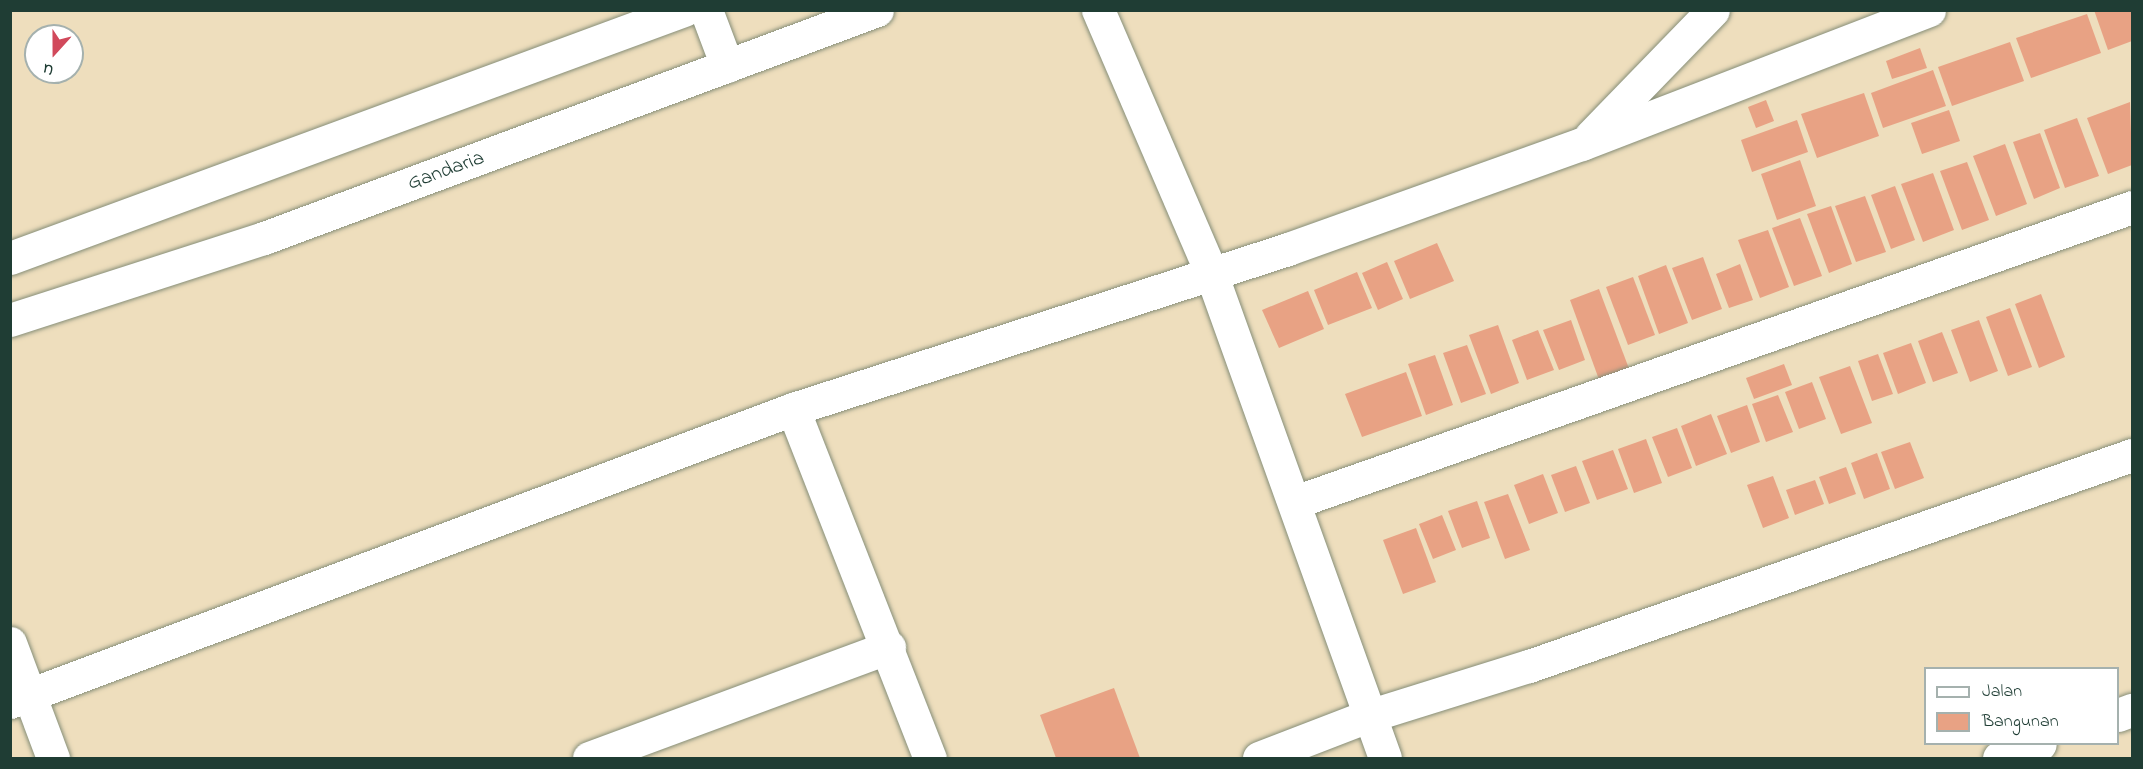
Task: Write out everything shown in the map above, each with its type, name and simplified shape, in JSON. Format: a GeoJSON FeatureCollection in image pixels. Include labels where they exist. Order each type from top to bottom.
{"type":"FeatureCollection","features":[{"type":"Feature","properties":{"kind":"street"},"geometry":{"type":"LineString","coordinates":[[10,258],[684,10]]}},
{"type":"Feature","properties":{"kind":"street"},"geometry":{"type":"LineString","coordinates":[[706,10],[727,66]]}},
{"type":"Feature","properties":{"kind":"street","name":"Gandaria"},"geometry":{"type":"LineString","coordinates":[[10,321],[264,238],[877,10]]}},
{"type":"Feature","properties":{"kind":"street"},"geometry":{"type":"LineString","coordinates":[[1098,10],[1211,273],[1295,502],[1368,716],[1385,759]]}},
{"type":"Feature","properties":{"kind":"street"},"geometry":{"type":"LineString","coordinates":[[1582,144],[1713,10]]}},
{"type":"Feature","properties":{"kind":"street"},"geometry":{"type":"LineString","coordinates":[[20,699],[793,409],[1211,273],[1582,144],[1929,10]]}},
{"type":"Feature","properties":{"kind":"street"},"geometry":{"type":"LineString","coordinates":[[1295,502],[2133,207]]}},
{"type":"Feature","properties":{"kind":"street"},"geometry":{"type":"LineString","coordinates":[[793,409],[889,647],[930,759]]}},
{"type":"Feature","properties":{"kind":"street"},"geometry":{"type":"LineString","coordinates":[[1259,759],[1368,716],[1529,666],[2133,455]]}},
{"type":"Feature","properties":{"kind":"street"},"geometry":{"type":"LineString","coordinates":[[10,643],[20,699],[53,759]]}},
{"type":"Feature","properties":{"kind":"street"},"geometry":{"type":"LineString","coordinates":[[589,759],[889,647]]}},
{"type":"Feature","properties":{"kind":"street"},"geometry":{"type":"LineString","coordinates":[[1999,759],[2037,745]]}},
{"type":"Feature","properties":{"kind":"building"},"geometry":{"type":"Polygon","coordinates":[[[2094,10],[2132,10],[2132,41],[2108,50],[2094,10]]]}},
{"type":"Feature","properties":{"kind":"building"},"geometry":{"type":"Polygon","coordinates":[[[2087,14],[2101,53],[2031,78],[2016,38],[2087,14]]]}},
{"type":"Feature","properties":{"kind":"building"},"geometry":{"type":"Polygon","coordinates":[[[2010,42],[2024,81],[1952,106],[1938,67],[2010,42]]]}},
{"type":"Feature","properties":{"kind":"building"},"geometry":{"type":"Polygon","coordinates":[[[1920,48],[1927,68],[1892,79],[1886,61],[1920,48]]]}},
{"type":"Feature","properties":{"kind":"building"},"geometry":{"type":"Polygon","coordinates":[[[1933,70],[1946,106],[1883,128],[1871,93],[1933,70]]]}},
{"type":"Feature","properties":{"kind":"building"},"geometry":{"type":"Polygon","coordinates":[[[1864,93],[1879,136],[1817,158],[1801,114],[1864,93]]]}},
{"type":"Feature","properties":{"kind":"building"},"geometry":{"type":"Polygon","coordinates":[[[1766,100],[1774,121],[1756,128],[1748,107],[1766,100]]]}},
{"type":"Feature","properties":{"kind":"building"},"geometry":{"type":"Polygon","coordinates":[[[2130,102],[2132,165],[2108,174],[2087,118],[2130,102]]]}},
{"type":"Feature","properties":{"kind":"building"},"geometry":{"type":"Polygon","coordinates":[[[1949,110],[1960,141],[1922,154],[1911,123],[1949,110]]]}},
{"type":"Feature","properties":{"kind":"building"},"geometry":{"type":"Polygon","coordinates":[[[2077,118],[2099,176],[2065,188],[2044,130],[2077,118]]]}},
{"type":"Feature","properties":{"kind":"building"},"geometry":{"type":"Polygon","coordinates":[[[1797,120],[1808,152],[1752,172],[1741,140],[1797,120]]]}},
{"type":"Feature","properties":{"kind":"building"},"geometry":{"type":"Polygon","coordinates":[[[2040,133],[2060,188],[2034,199],[2013,142],[2040,133]]]}},
{"type":"Feature","properties":{"kind":"building"},"geometry":{"type":"Polygon","coordinates":[[[2005,144],[2027,204],[1996,216],[1973,156],[2005,144]]]}},
{"type":"Feature","properties":{"kind":"building"},"geometry":{"type":"Polygon","coordinates":[[[1800,160],[1816,206],[1777,220],[1761,174],[1800,160]]]}},
{"type":"Feature","properties":{"kind":"building"},"geometry":{"type":"Polygon","coordinates":[[[1967,162],[1989,220],[1962,230],[1940,171],[1967,162]]]}},
{"type":"Feature","properties":{"kind":"building"},"geometry":{"type":"Polygon","coordinates":[[[1933,173],[1954,230],[1923,242],[1901,184],[1933,173]]]}},
{"type":"Feature","properties":{"kind":"building"},"geometry":{"type":"Polygon","coordinates":[[[1895,186],[1915,240],[1891,249],[1871,195],[1895,186]]]}},
{"type":"Feature","properties":{"kind":"building"},"geometry":{"type":"Polygon","coordinates":[[[1865,196],[1886,252],[1856,262],[1835,206],[1865,196]]]}},
{"type":"Feature","properties":{"kind":"building"},"geometry":{"type":"Polygon","coordinates":[[[1831,206],[1852,264],[1829,273],[1807,214],[1831,206]]]}},
{"type":"Feature","properties":{"kind":"building"},"geometry":{"type":"Polygon","coordinates":[[[1800,218],[1822,276],[1794,286],[1772,228],[1800,218]]]}},
{"type":"Feature","properties":{"kind":"building"},"geometry":{"type":"Polygon","coordinates":[[[1768,230],[1789,287],[1760,298],[1738,240],[1768,230]]]}},
{"type":"Feature","properties":{"kind":"building"},"geometry":{"type":"Polygon","coordinates":[[[1437,243],[1454,281],[1410,299],[1394,261],[1437,243]]]}},
{"type":"Feature","properties":{"kind":"building"},"geometry":{"type":"Polygon","coordinates":[[[1703,257],[1722,309],[1692,320],[1672,268],[1703,257]]]}},
{"type":"Feature","properties":{"kind":"building"},"geometry":{"type":"Polygon","coordinates":[[[1387,262],[1403,299],[1378,310],[1362,273],[1387,262]]]}},
{"type":"Feature","properties":{"kind":"building"},"geometry":{"type":"Polygon","coordinates":[[[1740,264],[1753,300],[1729,308],[1716,274],[1740,264]]]}},
{"type":"Feature","properties":{"kind":"building"},"geometry":{"type":"Polygon","coordinates":[[[1666,265],[1688,323],[1659,334],[1638,276],[1666,265]]]}},
{"type":"Feature","properties":{"kind":"building"},"geometry":{"type":"Polygon","coordinates":[[[1357,272],[1372,308],[1328,325],[1314,290],[1357,272]]]}},
{"type":"Feature","properties":{"kind":"building"},"geometry":{"type":"Polygon","coordinates":[[[1633,277],[1655,335],[1628,345],[1606,287],[1633,277]]]}},
{"type":"Feature","properties":{"kind":"building"},"geometry":{"type":"Polygon","coordinates":[[[1599,289],[1631,374],[1601,385],[1570,300],[1599,289]]]}},
{"type":"Feature","properties":{"kind":"building"},"geometry":{"type":"Polygon","coordinates":[[[1308,291],[1324,329],[1279,348],[1262,310],[1308,291]]]}},
{"type":"Feature","properties":{"kind":"building"},"geometry":{"type":"Polygon","coordinates":[[[2041,294],[2065,357],[2039,368],[2015,304],[2041,294]]]}},
{"type":"Feature","properties":{"kind":"building"},"geometry":{"type":"Polygon","coordinates":[[[2010,308],[2032,367],[2008,376],[1986,317],[2010,308]]]}},
{"type":"Feature","properties":{"kind":"building"},"geometry":{"type":"Polygon","coordinates":[[[1571,320],[1585,360],[1559,370],[1543,330],[1571,320]]]}},
{"type":"Feature","properties":{"kind":"building"},"geometry":{"type":"Polygon","coordinates":[[[1979,320],[1998,371],[1970,382],[1951,330],[1979,320]]]}},
{"type":"Feature","properties":{"kind":"building"},"geometry":{"type":"Polygon","coordinates":[[[1498,325],[1519,383],[1491,394],[1469,335],[1498,325]]]}},
{"type":"Feature","properties":{"kind":"building"},"geometry":{"type":"Polygon","coordinates":[[[1538,330],[1554,370],[1527,380],[1512,340],[1538,330]]]}},
{"type":"Feature","properties":{"kind":"building"},"geometry":{"type":"Polygon","coordinates":[[[1942,332],[1958,373],[1933,382],[1918,341],[1942,332]]]}},
{"type":"Feature","properties":{"kind":"building"},"geometry":{"type":"Polygon","coordinates":[[[1911,343],[1926,383],[1898,394],[1883,353],[1911,343]]]}},
{"type":"Feature","properties":{"kind":"building"},"geometry":{"type":"Polygon","coordinates":[[[1467,345],[1486,394],[1461,403],[1443,353],[1467,345]]]}},
{"type":"Feature","properties":{"kind":"building"},"geometry":{"type":"Polygon","coordinates":[[[1878,354],[1893,394],[1872,401],[1858,361],[1878,354]]]}},
{"type":"Feature","properties":{"kind":"building"},"geometry":{"type":"Polygon","coordinates":[[[1435,355],[1453,405],[1426,415],[1408,364],[1435,355]]]}},
{"type":"Feature","properties":{"kind":"building"},"geometry":{"type":"Polygon","coordinates":[[[1784,364],[1792,385],[1754,399],[1746,378],[1784,364]]]}},
{"type":"Feature","properties":{"kind":"building"},"geometry":{"type":"Polygon","coordinates":[[[1850,366],[1872,423],[1841,434],[1819,377],[1850,366]]]}},
{"type":"Feature","properties":{"kind":"building"},"geometry":{"type":"Polygon","coordinates":[[[1406,372],[1422,416],[1362,437],[1345,394],[1406,372]]]}},
{"type":"Feature","properties":{"kind":"building"},"geometry":{"type":"Polygon","coordinates":[[[1812,382],[1826,419],[1799,429],[1785,392],[1812,382]]]}},
{"type":"Feature","properties":{"kind":"building"},"geometry":{"type":"Polygon","coordinates":[[[1778,395],[1793,432],[1766,442],[1752,404],[1778,395]]]}},
{"type":"Feature","properties":{"kind":"building"},"geometry":{"type":"Polygon","coordinates":[[[1747,405],[1760,442],[1731,453],[1717,416],[1747,405]]]}},
{"type":"Feature","properties":{"kind":"building"},"geometry":{"type":"Polygon","coordinates":[[[1711,414],[1727,454],[1696,466],[1681,426],[1711,414]]]}},
{"type":"Feature","properties":{"kind":"building"},"geometry":{"type":"Polygon","coordinates":[[[1677,428],[1692,468],[1668,477],[1652,437],[1677,428]]]}},
{"type":"Feature","properties":{"kind":"building"},"geometry":{"type":"Polygon","coordinates":[[[1646,439],[1662,483],[1634,493],[1618,449],[1646,439]]]}},
{"type":"Feature","properties":{"kind":"building"},"geometry":{"type":"Polygon","coordinates":[[[1910,442],[1924,478],[1895,489],[1881,452],[1910,442]]]}},
{"type":"Feature","properties":{"kind":"building"},"geometry":{"type":"Polygon","coordinates":[[[1613,450],[1628,489],[1597,500],[1582,461],[1613,450]]]}},
{"type":"Feature","properties":{"kind":"building"},"geometry":{"type":"Polygon","coordinates":[[[1877,453],[1890,489],[1864,499],[1851,463],[1877,453]]]}},
{"type":"Feature","properties":{"kind":"building"},"geometry":{"type":"Polygon","coordinates":[[[1576,466],[1590,503],[1565,512],[1551,475],[1576,466]]]}},
{"type":"Feature","properties":{"kind":"building"},"geometry":{"type":"Polygon","coordinates":[[[1846,467],[1856,494],[1829,504],[1819,477],[1846,467]]]}},
{"type":"Feature","properties":{"kind":"building"},"geometry":{"type":"Polygon","coordinates":[[[1543,474],[1558,513],[1529,524],[1514,485],[1543,474]]]}},
{"type":"Feature","properties":{"kind":"building"},"geometry":{"type":"Polygon","coordinates":[[[1773,476],[1789,518],[1763,528],[1747,485],[1773,476]]]}},
{"type":"Feature","properties":{"kind":"building"},"geometry":{"type":"Polygon","coordinates":[[[1815,480],[1824,504],[1795,515],[1786,490],[1815,480]]]}},
{"type":"Feature","properties":{"kind":"building"},"geometry":{"type":"Polygon","coordinates":[[[1508,494],[1530,550],[1505,559],[1484,502],[1508,494]]]}},
{"type":"Feature","properties":{"kind":"building"},"geometry":{"type":"Polygon","coordinates":[[[1477,501],[1490,538],[1462,548],[1448,511],[1477,501]]]}},
{"type":"Feature","properties":{"kind":"building"},"geometry":{"type":"Polygon","coordinates":[[[1442,515],[1456,550],[1433,559],[1419,524],[1442,515]]]}},
{"type":"Feature","properties":{"kind":"building"},"geometry":{"type":"Polygon","coordinates":[[[1416,528],[1436,582],[1403,594],[1383,540],[1416,528]]]}},
{"type":"Feature","properties":{"kind":"building"},"geometry":{"type":"Polygon","coordinates":[[[1114,688],[1140,758],[1056,758],[1040,715],[1114,688]]]}}]}
